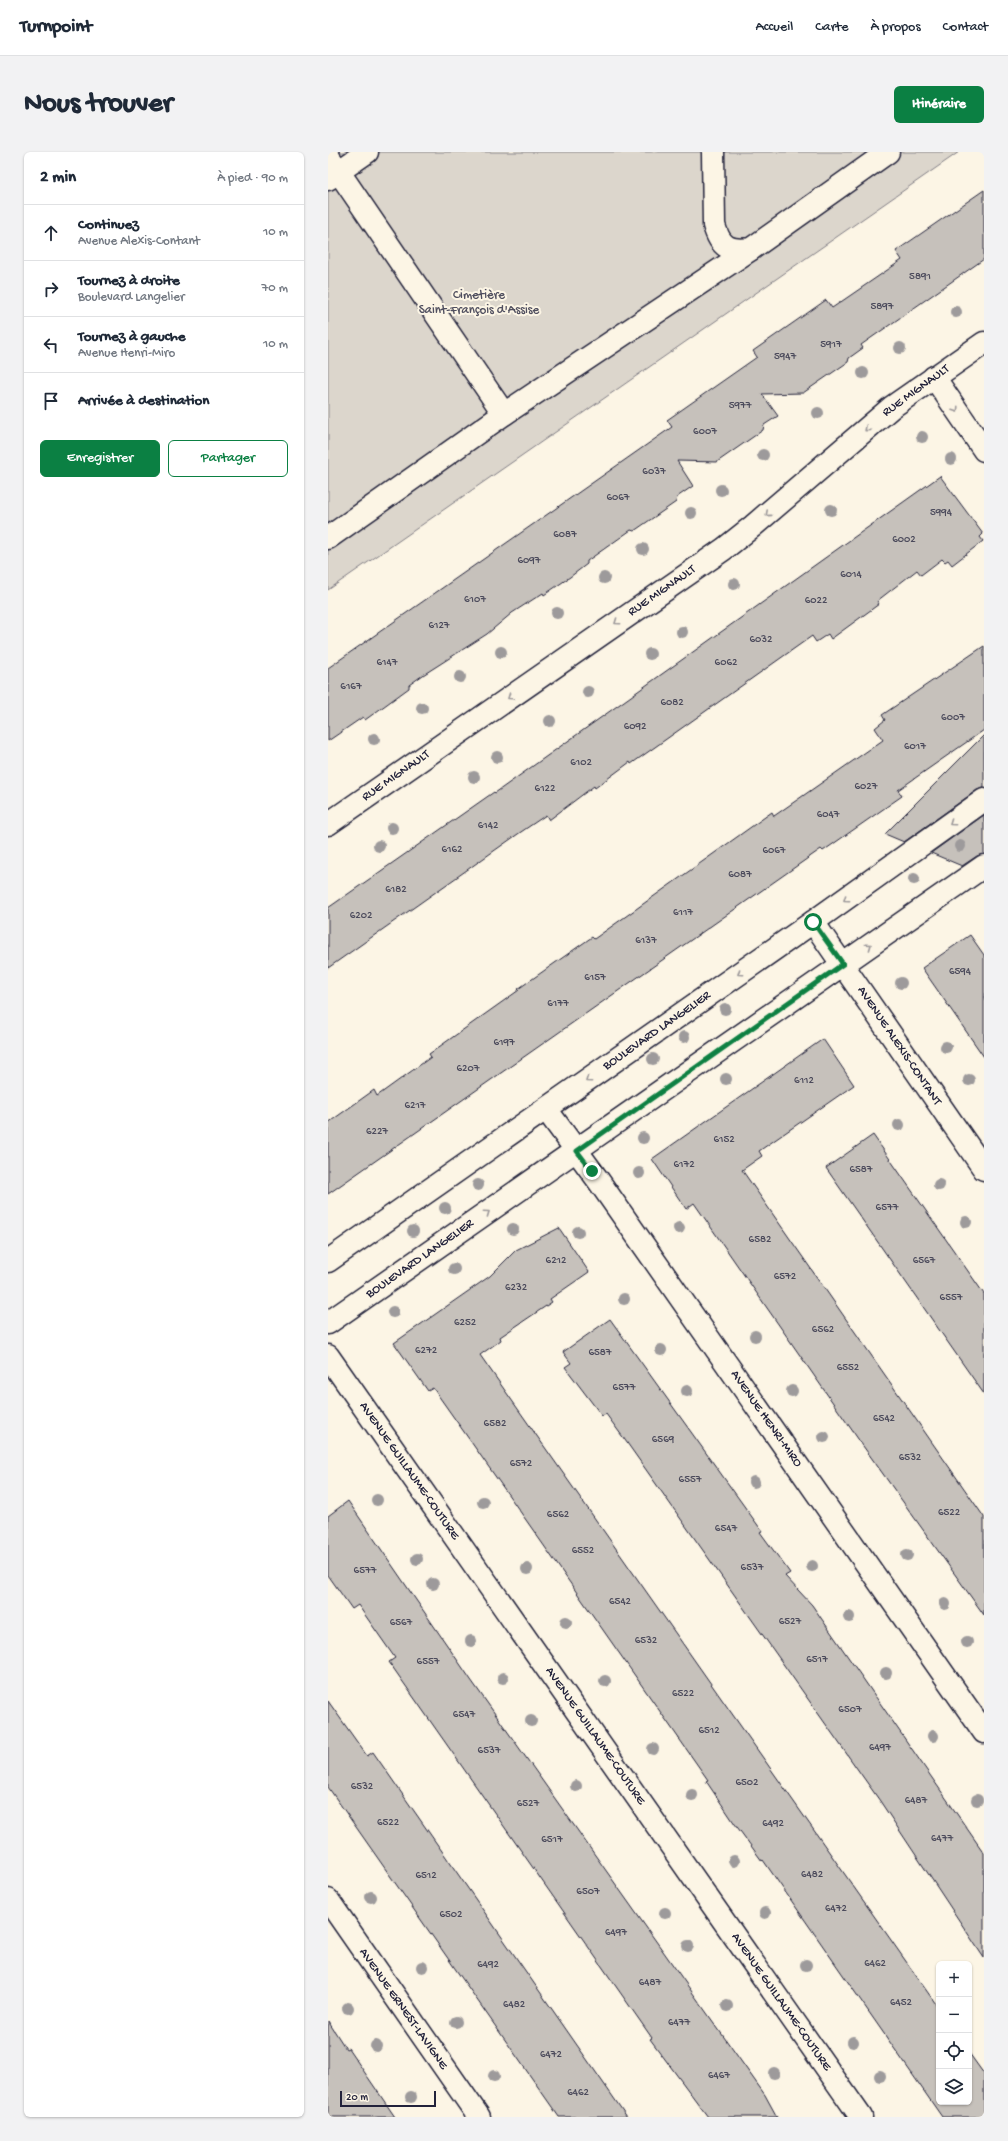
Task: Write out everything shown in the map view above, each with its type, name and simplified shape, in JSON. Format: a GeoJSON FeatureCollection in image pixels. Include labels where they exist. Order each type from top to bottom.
{"type":"FeatureCollection","features":[{"type":"Feature","properties":{"kind":"street"},"geometry":{"type":"LineString","coordinates":[[367,152],[332,169],[504,414]]}},
{"type":"Feature","properties":{"kind":"street"},"geometry":{"type":"LineString","coordinates":[[713,152],[712,182],[714,225],[717,236],[726,247],[736,251],[751,249]]}},
{"type":"Feature","properties":{"kind":"street"},"geometry":{"type":"LineString","coordinates":[[328,538],[504,414],[751,249],[888,152]]}},
{"type":"Feature","properties":{"kind":"street","name":"RUE MIGNAULT"},"geometry":{"type":"LineString","coordinates":[[328,824],[724,549],[760,521],[892,407],[934,377],[982,350]]}},
{"type":"Feature","properties":{"kind":"street"},"geometry":{"type":"LineString","coordinates":[[934,377],[984,450]]}},
{"type":"Feature","properties":{"kind":"street","name":"BOULEVARD LANGELIER"},"geometry":{"type":"LineString","coordinates":[[328,1261],[813,922],[984,800]]}},
{"type":"Feature","properties":{"kind":"street","name":"BOULEVARD LANGELIER"},"geometry":{"type":"LineString","coordinates":[[328,1323],[577,1151],[984,866]]}},
{"type":"Feature","properties":{"kind":"street","name":"AVENUE ALEXIS-CONTANT"},"geometry":{"type":"LineString","coordinates":[[813,922],[984,1169]]}},
{"type":"Feature","properties":{"kind":"street","name":"AVENUE HENRI-MIRO"},"geometry":{"type":"LineString","coordinates":[[546,1109],[577,1151],[984,1732]]}},
{"type":"Feature","properties":{"kind":"street","name":"AVENUE GUILLAUME-COUTURE"},"geometry":{"type":"LineString","coordinates":[[328,1356],[861,2117]]}},
{"type":"Feature","properties":{"kind":"street","name":"AVENUE ERNEST-LAVIGNE"},"geometry":{"type":"LineString","coordinates":[[328,1900],[479,2117]]}},
{"type":"Feature","properties":{"kind":"green space","name":"Cimetière Saint-François d'Assise"},"geometry":{"type":"Polygon","coordinates":[[[328,152],[959,152],[328,590],[328,152]]]}},
{"type":"Feature","properties":{"kind":"building"},"geometry":{"type":"Polygon","coordinates":[[[984,190],[984,259],[861,345],[863,348],[849,358],[848,362],[803,393],[762,394],[778,416],[764,425],[763,430],[717,462],[677,461],[693,486],[677,497],[676,502],[634,531],[631,530],[587,561],[587,564],[570,577],[544,595],[543,593],[512,613],[487,634],[423,675],[409,685],[409,688],[365,720],[363,717],[328,741],[328,668],[672,427],[667,420],[757,357],[753,351],[826,300],[832,308],[902,260],[896,251],[984,190]]]}},
{"type":"Feature","properties":{"kind":"building"},"geometry":{"type":"Polygon","coordinates":[[[940,476],[983,534],[980,537],[983,541],[952,565],[948,560],[945,562],[942,559],[921,575],[917,570],[877,601],[879,604],[831,639],[828,634],[816,642],[812,636],[631,764],[630,762],[595,788],[594,786],[549,820],[546,815],[328,968],[328,908],[494,792],[495,793],[940,476]]]}},
{"type":"Feature","properties":{"kind":"building"},"geometry":{"type":"Polygon","coordinates":[[[984,646],[984,730],[898,790],[902,796],[823,851],[821,849],[328,1194],[328,1123],[374,1090],[377,1096],[431,1057],[429,1054],[519,990],[518,989],[592,937],[594,939],[772,812],[774,816],[883,740],[875,728],[885,720],[882,715],[984,646]]]}},
{"type":"Feature","properties":{"kind":"building"},"geometry":{"type":"Polygon","coordinates":[[[984,735],[984,788],[977,790],[904,842],[885,834],[984,735]]]}},
{"type":"Feature","properties":{"kind":"building"},"geometry":{"type":"Polygon","coordinates":[[[984,815],[984,854],[977,856],[962,866],[931,853],[984,815]]]}},
{"type":"Feature","properties":{"kind":"building"},"geometry":{"type":"Polygon","coordinates":[[[970,935],[984,955],[984,1057],[922,968],[970,935]]]}},
{"type":"Feature","properties":{"kind":"building"},"geometry":{"type":"Polygon","coordinates":[[[823,1039],[854,1085],[759,1151],[762,1156],[742,1170],[984,1517],[984,1615],[863,1446],[694,1203],[686,1209],[652,1159],[823,1039]]]}},
{"type":"Feature","properties":{"kind":"building"},"geometry":{"type":"Polygon","coordinates":[[[873,1135],[984,1294],[984,1394],[826,1168],[873,1135]]]}},
{"type":"Feature","properties":{"kind":"building"},"geometry":{"type":"Polygon","coordinates":[[[559,1228],[589,1272],[550,1299],[552,1302],[500,1337],[501,1340],[480,1355],[936,2004],[936,2105],[972,2105],[972,2057],[984,2074],[984,2117],[942,2117],[763,1860],[762,1861],[735,1824],[706,1781],[708,1780],[433,1388],[428,1391],[394,1343],[490,1276],[516,1250],[559,1228]]]}},
{"type":"Feature","properties":{"kind":"building"},"geometry":{"type":"Polygon","coordinates":[[[610,1319],[762,1531],[760,1532],[790,1573],[785,1576],[812,1605],[984,1853],[984,1958],[880,1801],[625,1440],[606,1414],[602,1416],[565,1367],[571,1363],[563,1352],[610,1319]]]}},
{"type":"Feature","properties":{"kind":"building"},"geometry":{"type":"Polygon","coordinates":[[[348,1501],[471,1680],[765,2095],[777,2117],[708,2117],[650,2039],[652,2038],[389,1662],[395,1658],[358,1605],[352,1609],[328,1575],[328,1516],[348,1501]]]}},
{"type":"Feature","properties":{"kind":"building"},"geometry":{"type":"Polygon","coordinates":[[[328,1701],[367,1756],[373,1752],[627,2117],[559,2117],[328,1787],[328,1701]]]}},
{"type":"Feature","properties":{"kind":"building"},"geometry":{"type":"Polygon","coordinates":[[[328,2021],[346,2049],[348,2048],[395,2117],[328,2117],[328,2021]]]}},
{"type":"Feature","properties":{"kind":"route"},"geometry":{"type":"LineString","coordinates":[[592,1171],[577,1151],[843,964],[813,922]]}}]}
